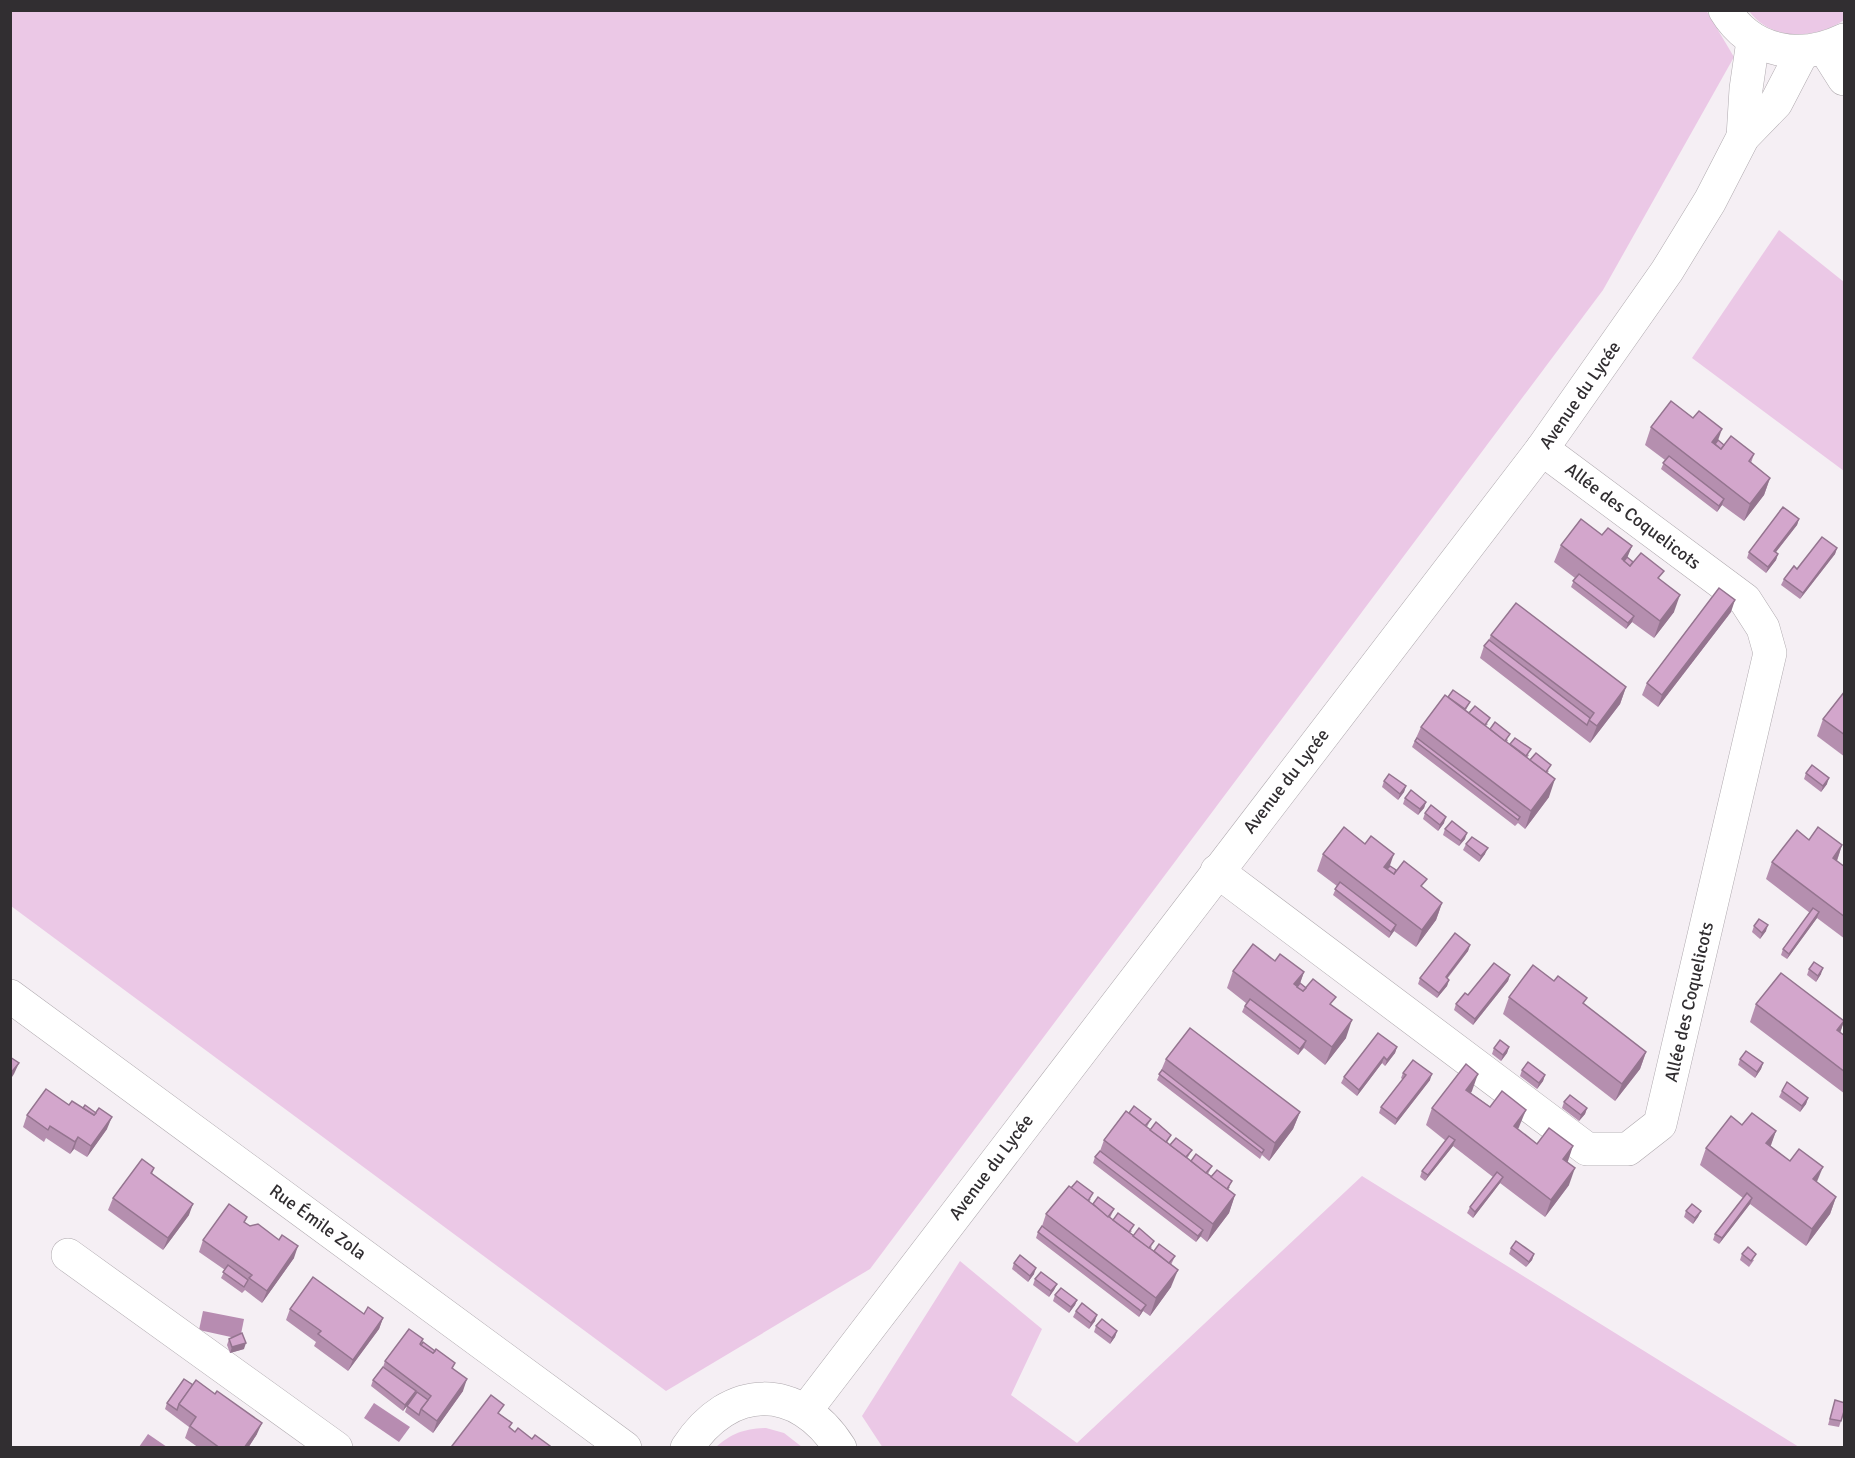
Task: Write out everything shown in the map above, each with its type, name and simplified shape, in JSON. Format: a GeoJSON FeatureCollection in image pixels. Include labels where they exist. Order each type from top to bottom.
{"type":"FeatureCollection","features":[{"type":"Feature","properties":{"kind":"street"},"geometry":{"type":"LineString","coordinates":[[1725,10],[1732,23],[1753,40],[1824,48],[1845,79]]}},
{"type":"Feature","properties":{"kind":"street","name":"Avenue du Lycée"},"geometry":{"type":"LineString","coordinates":[[1743,137],[1746,89],[1753,40]]}},
{"type":"Feature","properties":{"kind":"street","name":"Avenue du Lycée"},"geometry":{"type":"LineString","coordinates":[[806,1410],[1542,450],[1667,271],[1710,201],[1743,137],[1824,48]]}},
{"type":"Feature","properties":{"kind":"street","name":"Allée des Coquelicots"},"geometry":{"type":"LineString","coordinates":[[1217,871],[1587,1149],[1628,1149],[1660,1124],[1770,653],[1763,628],[1745,600],[1542,450]]}},
{"type":"Feature","properties":{"kind":"street","name":"Rue Émile Zola"},"geometry":{"type":"LineString","coordinates":[[10,996],[625,1448]]}},
{"type":"Feature","properties":{"kind":"street"},"geometry":{"type":"LineString","coordinates":[[68,1255],[336,1448]]}},
{"type":"Feature","properties":{"kind":"street"},"geometry":{"type":"LineString","coordinates":[[687,1448],[701,1426],[724,1408],[751,1399],[779,1400],[806,1410],[827,1426],[840,1448]]}},
{"type":"Feature","properties":{"kind":"shaded area"},"geometry":{"type":"Polygon","coordinates":[[[1706,10],[1734,57],[1603,290],[870,1269],[666,1391],[11,906],[11,11],[1706,10]]]}},
{"type":"Feature","properties":{"kind":"shaded area"},"geometry":{"type":"Polygon","coordinates":[[[1749,11],[1844,11],[1844,20],[1821,31],[1795,34],[1770,28],[1749,11]]]}},
{"type":"Feature","properties":{"kind":"shaded area"},"geometry":{"type":"Polygon","coordinates":[[[1779,230],[1844,282],[1844,471],[1692,358],[1779,230]]]}},
{"type":"Feature","properties":{"kind":"shaded area"},"geometry":{"type":"Polygon","coordinates":[[[1362,1176],[1799,1447],[883,1448],[862,1416],[960,1261],[1042,1329],[1011,1395],[1077,1443],[1362,1176]]]}},
{"type":"Feature","properties":{"kind":"shaded area"},"geometry":{"type":"Polygon","coordinates":[[[203,1311],[244,1319],[240,1339],[199,1330],[203,1311]]]}},
{"type":"Feature","properties":{"kind":"shaded area"},"geometry":{"type":"Polygon","coordinates":[[[374,1403],[410,1427],[399,1442],[364,1418],[374,1403]]]}},
{"type":"Feature","properties":{"kind":"shaded area"},"geometry":{"type":"Polygon","coordinates":[[[766,1428],[784,1433],[802,1447],[716,1447],[727,1438],[739,1433],[766,1428]]]}},
{"type":"Feature","properties":{"kind":"shaded area"},"geometry":{"type":"Polygon","coordinates":[[[148,1434],[167,1447],[139,1447],[148,1434]]]}},
{"type":"Feature","properties":{"kind":"building"},"geometry":{"type":"Polygon","coordinates":[[[1671,401],[1693,418],[1699,411],[1722,429],[1712,442],[1721,449],[1731,436],[1754,454],[1749,461],[1770,478],[1750,504],[1651,427],[1671,401]]]}},
{"type":"Feature","properties":{"kind":"building"},"geometry":{"type":"Polygon","coordinates":[[[1718,440],[1724,445],[1721,449],[1715,444],[1718,440]]]}},
{"type":"Feature","properties":{"kind":"building"},"geometry":{"type":"Polygon","coordinates":[[[1669,456],[1724,499],[1719,506],[1663,463],[1669,456]]]}},
{"type":"Feature","properties":{"kind":"building"},"geometry":{"type":"Polygon","coordinates":[[[1783,507],[1799,519],[1774,551],[1778,554],[1768,567],[1749,552],[1783,507]]]}},
{"type":"Feature","properties":{"kind":"building"},"geometry":{"type":"Polygon","coordinates":[[[1581,519],[1602,535],[1608,528],[1632,546],[1622,559],[1630,566],[1641,553],[1664,571],[1658,578],[1680,595],[1660,621],[1561,545],[1581,519]]]}},
{"type":"Feature","properties":{"kind":"building"},"geometry":{"type":"Polygon","coordinates":[[[1822,537],[1837,548],[1803,593],[1784,579],[1794,566],[1797,569],[1822,537]]]}},
{"type":"Feature","properties":{"kind":"building"},"geometry":{"type":"Polygon","coordinates":[[[1627,557],[1633,562],[1630,566],[1624,561],[1627,557]]]}},
{"type":"Feature","properties":{"kind":"building"},"geometry":{"type":"Polygon","coordinates":[[[1579,574],[1634,616],[1628,623],[1573,581],[1579,574]]]}},
{"type":"Feature","properties":{"kind":"building"},"geometry":{"type":"Polygon","coordinates":[[[1719,588],[1735,600],[1662,695],[1647,683],[1719,588]]]}},
{"type":"Feature","properties":{"kind":"building"},"geometry":{"type":"Polygon","coordinates":[[[1516,603],[1626,687],[1597,726],[1589,720],[1594,713],[1491,635],[1516,603]]]}},
{"type":"Feature","properties":{"kind":"building"},"geometry":{"type":"Polygon","coordinates":[[[1489,640],[1590,718],[1587,725],[1484,646],[1489,640]]]}},
{"type":"Feature","properties":{"kind":"building"},"geometry":{"type":"Polygon","coordinates":[[[1453,690],[1470,702],[1465,709],[1448,697],[1453,690]]]}},
{"type":"Feature","properties":{"kind":"building"},"geometry":{"type":"Polygon","coordinates":[[[1845,691],[1845,735],[1823,719],[1845,691]]]}},
{"type":"Feature","properties":{"kind":"building"},"geometry":{"type":"Polygon","coordinates":[[[1445,695],[1555,779],[1531,811],[1421,727],[1445,695]]]}},
{"type":"Feature","properties":{"kind":"building"},"geometry":{"type":"Polygon","coordinates":[[[1475,706],[1490,718],[1485,725],[1469,713],[1475,706]]]}},
{"type":"Feature","properties":{"kind":"building"},"geometry":{"type":"Polygon","coordinates":[[[1495,722],[1510,734],[1505,741],[1490,729],[1495,722]]]}},
{"type":"Feature","properties":{"kind":"building"},"geometry":{"type":"Polygon","coordinates":[[[1417,738],[1520,817],[1518,820],[1415,741],[1417,738]]]}},
{"type":"Feature","properties":{"kind":"building"},"geometry":{"type":"Polygon","coordinates":[[[1515,738],[1531,749],[1526,756],[1510,744],[1515,738]]]}},
{"type":"Feature","properties":{"kind":"building"},"geometry":{"type":"Polygon","coordinates":[[[1536,753],[1551,765],[1546,772],[1530,760],[1536,753]]]}},
{"type":"Feature","properties":{"kind":"building"},"geometry":{"type":"Polygon","coordinates":[[[1812,765],[1829,778],[1823,786],[1806,773],[1812,765]]]}},
{"type":"Feature","properties":{"kind":"building"},"geometry":{"type":"Polygon","coordinates":[[[1389,774],[1406,786],[1400,794],[1384,781],[1389,774]]]}},
{"type":"Feature","properties":{"kind":"building"},"geometry":{"type":"Polygon","coordinates":[[[1411,790],[1426,802],[1420,809],[1405,798],[1411,790]]]}},
{"type":"Feature","properties":{"kind":"building"},"geometry":{"type":"Polygon","coordinates":[[[1431,805],[1446,817],[1440,825],[1425,813],[1431,805]]]}},
{"type":"Feature","properties":{"kind":"building"},"geometry":{"type":"Polygon","coordinates":[[[1452,821],[1467,833],[1461,841],[1445,829],[1452,821]]]}},
{"type":"Feature","properties":{"kind":"building"},"geometry":{"type":"Polygon","coordinates":[[[1344,827],[1365,844],[1371,836],[1394,854],[1384,867],[1394,874],[1404,861],[1427,879],[1421,886],[1442,903],[1422,930],[1323,854],[1344,827]]]}},
{"type":"Feature","properties":{"kind":"building"},"geometry":{"type":"Polygon","coordinates":[[[1818,827],[1842,845],[1833,858],[1845,867],[1845,917],[1772,862],[1797,830],[1809,840],[1818,827]]]}},
{"type":"Feature","properties":{"kind":"building"},"geometry":{"type":"Polygon","coordinates":[[[1472,837],[1488,848],[1481,856],[1466,844],[1472,837]]]}},
{"type":"Feature","properties":{"kind":"building"},"geometry":{"type":"Polygon","coordinates":[[[1390,866],[1396,870],[1394,874],[1387,869],[1390,866]]]}},
{"type":"Feature","properties":{"kind":"building"},"geometry":{"type":"Polygon","coordinates":[[[1340,882],[1396,925],[1391,932],[1335,889],[1340,882]]]}},
{"type":"Feature","properties":{"kind":"building"},"geometry":{"type":"Polygon","coordinates":[[[1813,908],[1819,912],[1789,954],[1783,949],[1813,908]]]}},
{"type":"Feature","properties":{"kind":"building"},"geometry":{"type":"Polygon","coordinates":[[[1759,919],[1768,925],[1762,933],[1754,926],[1759,919]]]}},
{"type":"Feature","properties":{"kind":"building"},"geometry":{"type":"Polygon","coordinates":[[[1455,933],[1470,945],[1446,977],[1449,980],[1439,993],[1420,978],[1455,933]]]}},
{"type":"Feature","properties":{"kind":"building"},"geometry":{"type":"Polygon","coordinates":[[[1253,944],[1275,961],[1280,954],[1304,972],[1294,984],[1303,991],[1313,979],[1336,997],[1330,1004],[1352,1020],[1332,1047],[1233,971],[1253,944]]]}},
{"type":"Feature","properties":{"kind":"building"},"geometry":{"type":"Polygon","coordinates":[[[1814,962],[1823,968],[1818,976],[1809,969],[1814,962]]]}},
{"type":"Feature","properties":{"kind":"building"},"geometry":{"type":"Polygon","coordinates":[[[1494,963],[1510,975],[1475,1019],[1456,1004],[1465,993],[1468,995],[1494,963]]]}},
{"type":"Feature","properties":{"kind":"building"},"geometry":{"type":"Polygon","coordinates":[[[1533,965],[1554,981],[1558,976],[1587,998],[1583,1003],[1646,1052],[1622,1084],[1509,997],[1533,965]]]}},
{"type":"Feature","properties":{"kind":"building"},"geometry":{"type":"Polygon","coordinates":[[[1781,973],[1844,1021],[1837,1030],[1845,1036],[1845,1072],[1756,1004],[1781,973]]]}},
{"type":"Feature","properties":{"kind":"building"},"geometry":{"type":"Polygon","coordinates":[[[1300,983],[1306,988],[1303,991],[1297,987],[1300,983]]]}},
{"type":"Feature","properties":{"kind":"building"},"geometry":{"type":"Polygon","coordinates":[[[1250,999],[1306,1041],[1300,1049],[1245,1006],[1250,999]]]}},
{"type":"Feature","properties":{"kind":"building"},"geometry":{"type":"Polygon","coordinates":[[[1190,1028],[1300,1112],[1275,1143],[1166,1059],[1190,1028]]]}},
{"type":"Feature","properties":{"kind":"building"},"geometry":{"type":"Polygon","coordinates":[[[1378,1033],[1397,1047],[1387,1060],[1384,1057],[1359,1090],[1344,1077],[1378,1033]]]}},
{"type":"Feature","properties":{"kind":"building"},"geometry":{"type":"Polygon","coordinates":[[[1500,1040],[1509,1047],[1503,1055],[1494,1048],[1500,1040]]]}},
{"type":"Feature","properties":{"kind":"building"},"geometry":{"type":"Polygon","coordinates":[[[1746,1051],[1763,1063],[1757,1072],[1740,1059],[1746,1051]]]}},
{"type":"Feature","properties":{"kind":"building"},"geometry":{"type":"Polygon","coordinates":[[[10,1057],[19,1063],[10,1074],[10,1057]]]}},
{"type":"Feature","properties":{"kind":"building"},"geometry":{"type":"Polygon","coordinates":[[[1413,1060],[1432,1074],[1397,1119],[1381,1107],[1406,1075],[1403,1073],[1413,1060]]]}},
{"type":"Feature","properties":{"kind":"building"},"geometry":{"type":"Polygon","coordinates":[[[1528,1062],[1545,1075],[1539,1083],[1522,1070],[1528,1062]]]}},
{"type":"Feature","properties":{"kind":"building"},"geometry":{"type":"Polygon","coordinates":[[[1466,1064],[1478,1074],[1466,1090],[1490,1107],[1502,1091],[1526,1110],[1514,1126],[1537,1144],[1549,1128],[1573,1146],[1563,1159],[1575,1168],[1551,1200],[1432,1108],[1466,1064]]]}},
{"type":"Feature","properties":{"kind":"building"},"geometry":{"type":"Polygon","coordinates":[[[1162,1070],[1264,1150],[1262,1153],[1159,1074],[1162,1070]]]}},
{"type":"Feature","properties":{"kind":"building"},"geometry":{"type":"Polygon","coordinates":[[[1787,1082],[1808,1098],[1802,1106],[1782,1091],[1787,1082]]]}},
{"type":"Feature","properties":{"kind":"building"},"geometry":{"type":"Polygon","coordinates":[[[46,1089],[69,1105],[72,1101],[94,1115],[99,1108],[112,1117],[91,1146],[78,1137],[75,1142],[50,1126],[48,1130],[27,1115],[46,1089]]]}},
{"type":"Feature","properties":{"kind":"building"},"geometry":{"type":"Polygon","coordinates":[[[1570,1095],[1587,1108],[1581,1115],[1564,1102],[1570,1095]]]}},
{"type":"Feature","properties":{"kind":"building"},"geometry":{"type":"Polygon","coordinates":[[[85,1105],[96,1113],[94,1115],[83,1108],[85,1105]]]}},
{"type":"Feature","properties":{"kind":"building"},"geometry":{"type":"Polygon","coordinates":[[[1134,1106],[1151,1119],[1145,1126],[1129,1113],[1134,1106]]]}},
{"type":"Feature","properties":{"kind":"building"},"geometry":{"type":"Polygon","coordinates":[[[1126,1111],[1235,1195],[1213,1224],[1104,1140],[1126,1111]]]}},
{"type":"Feature","properties":{"kind":"building"},"geometry":{"type":"Polygon","coordinates":[[[1752,1113],[1776,1131],[1766,1143],[1790,1161],[1799,1149],[1823,1167],[1813,1179],[1836,1197],[1812,1229],[1706,1148],[1731,1116],[1742,1125],[1752,1113]]]}},
{"type":"Feature","properties":{"kind":"building"},"geometry":{"type":"Polygon","coordinates":[[[1156,1122],[1171,1135],[1166,1142],[1150,1130],[1156,1122]]]}},
{"type":"Feature","properties":{"kind":"building"},"geometry":{"type":"Polygon","coordinates":[[[1449,1136],[1455,1140],[1428,1175],[1422,1171],[1449,1136]]]}},
{"type":"Feature","properties":{"kind":"building"},"geometry":{"type":"Polygon","coordinates":[[[1176,1138],[1192,1150],[1186,1157],[1170,1145],[1176,1138]]]}},
{"type":"Feature","properties":{"kind":"building"},"geometry":{"type":"Polygon","coordinates":[[[1100,1151],[1203,1230],[1198,1236],[1095,1157],[1100,1151]]]}},
{"type":"Feature","properties":{"kind":"building"},"geometry":{"type":"Polygon","coordinates":[[[1196,1154],[1212,1166],[1206,1173],[1191,1161],[1196,1154]]]}},
{"type":"Feature","properties":{"kind":"building"},"geometry":{"type":"Polygon","coordinates":[[[142,1159],[154,1168],[151,1173],[193,1204],[168,1238],[113,1198],[142,1159]]]}},
{"type":"Feature","properties":{"kind":"building"},"geometry":{"type":"Polygon","coordinates":[[[1217,1170],[1232,1181],[1227,1189],[1211,1177],[1217,1170]]]}},
{"type":"Feature","properties":{"kind":"building"},"geometry":{"type":"Polygon","coordinates":[[[1497,1172],[1503,1177],[1475,1212],[1470,1207],[1497,1172]]]}},
{"type":"Feature","properties":{"kind":"building"},"geometry":{"type":"Polygon","coordinates":[[[1077,1181],[1093,1193],[1088,1201],[1071,1188],[1077,1181]]]}},
{"type":"Feature","properties":{"kind":"building"},"geometry":{"type":"Polygon","coordinates":[[[1069,1186],[1178,1270],[1156,1298],[1046,1214],[1069,1186]]]}},
{"type":"Feature","properties":{"kind":"building"},"geometry":{"type":"Polygon","coordinates":[[[1747,1193],[1752,1198],[1722,1238],[1715,1234],[1747,1193]]]}},
{"type":"Feature","properties":{"kind":"building"},"geometry":{"type":"Polygon","coordinates":[[[1098,1197],[1114,1209],[1108,1217],[1093,1204],[1098,1197]]]}},
{"type":"Feature","properties":{"kind":"building"},"geometry":{"type":"Polygon","coordinates":[[[229,1204],[247,1217],[244,1222],[250,1226],[258,1224],[279,1240],[282,1235],[298,1246],[267,1291],[249,1278],[252,1275],[203,1240],[229,1204]]]}},
{"type":"Feature","properties":{"kind":"building"},"geometry":{"type":"Polygon","coordinates":[[[1692,1204],[1701,1211],[1695,1218],[1686,1211],[1692,1204]]]}},
{"type":"Feature","properties":{"kind":"building"},"geometry":{"type":"Polygon","coordinates":[[[1118,1213],[1134,1225],[1129,1232],[1113,1220],[1118,1213]]]}},
{"type":"Feature","properties":{"kind":"building"},"geometry":{"type":"Polygon","coordinates":[[[1042,1226],[1146,1305],[1141,1311],[1038,1232],[1042,1226]]]}},
{"type":"Feature","properties":{"kind":"building"},"geometry":{"type":"Polygon","coordinates":[[[1139,1228],[1154,1241],[1149,1248],[1133,1236],[1139,1228]]]}},
{"type":"Feature","properties":{"kind":"building"},"geometry":{"type":"Polygon","coordinates":[[[1516,1241],[1534,1254],[1529,1262],[1511,1248],[1516,1241]]]}},
{"type":"Feature","properties":{"kind":"building"},"geometry":{"type":"Polygon","coordinates":[[[1159,1244],[1175,1256],[1169,1263],[1154,1251],[1159,1244]]]}},
{"type":"Feature","properties":{"kind":"building"},"geometry":{"type":"Polygon","coordinates":[[[1748,1247],[1756,1254],[1751,1261],[1742,1254],[1748,1247]]]}},
{"type":"Feature","properties":{"kind":"building"},"geometry":{"type":"Polygon","coordinates":[[[1020,1255],[1036,1268],[1030,1276],[1014,1263],[1020,1255]]]}},
{"type":"Feature","properties":{"kind":"building"},"geometry":{"type":"Polygon","coordinates":[[[228,1265],[248,1280],[244,1287],[223,1272],[228,1265]]]}},
{"type":"Feature","properties":{"kind":"building"},"geometry":{"type":"Polygon","coordinates":[[[1041,1272],[1057,1284],[1051,1291],[1035,1279],[1041,1272]]]}},
{"type":"Feature","properties":{"kind":"building"},"geometry":{"type":"Polygon","coordinates":[[[313,1277],[364,1314],[368,1307],[383,1318],[353,1360],[318,1334],[321,1331],[290,1309],[313,1277]]]}},
{"type":"Feature","properties":{"kind":"building"},"geometry":{"type":"Polygon","coordinates":[[[1061,1288],[1077,1300],[1071,1307],[1055,1295],[1061,1288]]]}},
{"type":"Feature","properties":{"kind":"building"},"geometry":{"type":"Polygon","coordinates":[[[1082,1303],[1097,1315],[1091,1323],[1076,1311],[1082,1303]]]}},
{"type":"Feature","properties":{"kind":"building"},"geometry":{"type":"Polygon","coordinates":[[[1102,1319],[1117,1331],[1112,1338],[1096,1326],[1102,1319]]]}},
{"type":"Feature","properties":{"kind":"building"},"geometry":{"type":"Polygon","coordinates":[[[409,1329],[423,1339],[420,1344],[433,1353],[436,1349],[455,1363],[452,1368],[467,1379],[437,1421],[421,1409],[431,1396],[385,1361],[409,1329]]]}},
{"type":"Feature","properties":{"kind":"building"},"geometry":{"type":"Polygon","coordinates":[[[242,1333],[246,1343],[232,1347],[229,1339],[242,1333]]]}},
{"type":"Feature","properties":{"kind":"building"},"geometry":{"type":"Polygon","coordinates":[[[423,1342],[435,1351],[433,1353],[421,1345],[423,1342]]]}},
{"type":"Feature","properties":{"kind":"building"},"geometry":{"type":"Polygon","coordinates":[[[383,1367],[416,1391],[405,1405],[373,1380],[383,1367]]]}},
{"type":"Feature","properties":{"kind":"building"},"geometry":{"type":"Polygon","coordinates":[[[184,1379],[193,1385],[177,1410],[167,1403],[184,1379]]]}},
{"type":"Feature","properties":{"kind":"building"},"geometry":{"type":"Polygon","coordinates":[[[196,1380],[215,1394],[217,1391],[262,1423],[244,1448],[220,1448],[190,1426],[196,1417],[179,1404],[196,1380]]]}},
{"type":"Feature","properties":{"kind":"building"},"geometry":{"type":"Polygon","coordinates":[[[417,1392],[428,1400],[419,1415],[407,1406],[417,1392]]]}},
{"type":"Feature","properties":{"kind":"building"},"geometry":{"type":"Polygon","coordinates":[[[491,1395],[504,1405],[498,1413],[512,1423],[509,1427],[515,1432],[518,1428],[532,1439],[535,1435],[550,1446],[549,1448],[454,1448],[452,1446],[491,1395]]]}},
{"type":"Feature","properties":{"kind":"building"},"geometry":{"type":"Polygon","coordinates":[[[1835,1400],[1845,1403],[1841,1421],[1830,1419],[1835,1400]]]}}]}
